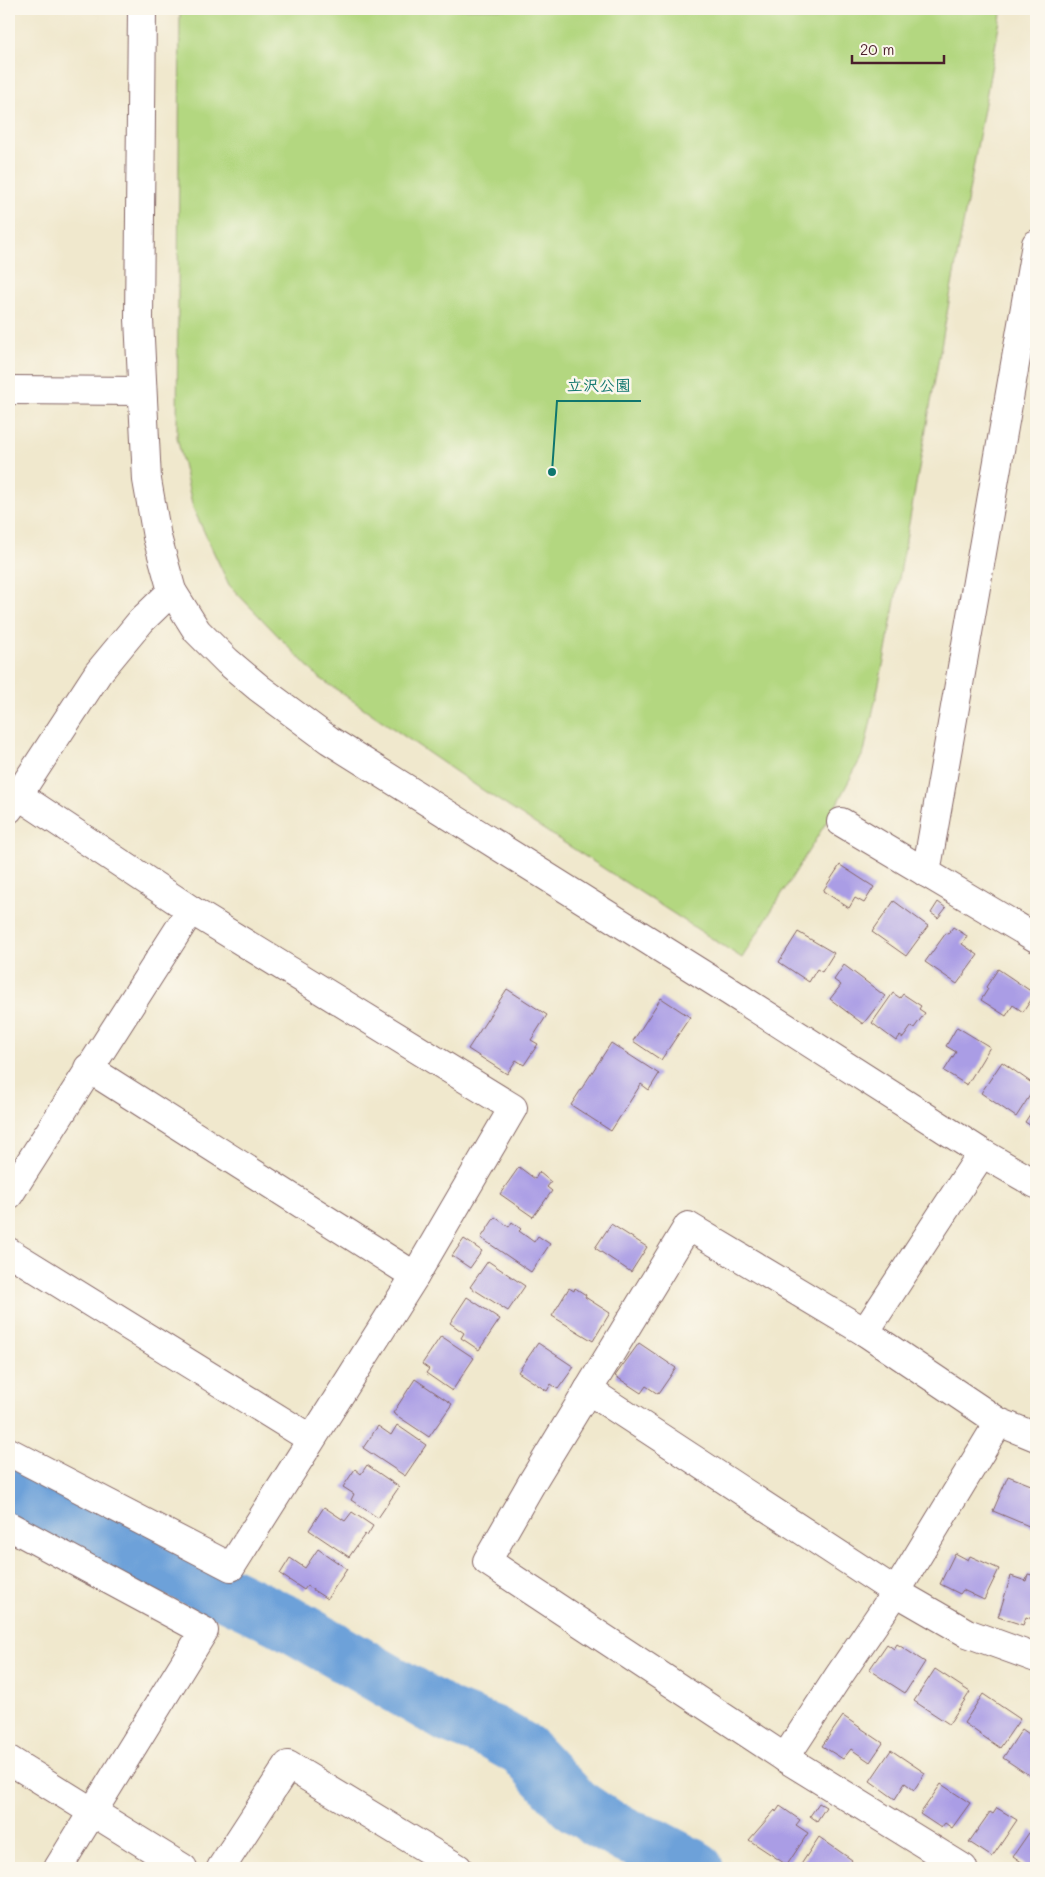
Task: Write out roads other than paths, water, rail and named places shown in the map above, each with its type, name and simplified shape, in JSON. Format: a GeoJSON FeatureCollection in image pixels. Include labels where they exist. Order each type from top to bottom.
{"type":"FeatureCollection","features":[{"type":"Feature","properties":{"kind":"street"},"geometry":{"type":"LineString","coordinates":[[142,9],[139,319],[147,480],[157,536],[172,591],[197,631],[226,661],[259,688],[330,740],[982,1153],[1036,1184]]}},
{"type":"Feature","properties":{"kind":"street"},"geometry":{"type":"LineString","coordinates":[[926,873],[1036,244]]}},
{"type":"Feature","properties":{"kind":"street"},"geometry":{"type":"LineString","coordinates":[[9,390],[142,391]]}},
{"type":"Feature","properties":{"kind":"street"},"geometry":{"type":"LineString","coordinates":[[9,1452],[231,1566],[415,1276],[513,1108],[13,802],[98,673],[128,635],[172,591]]}},
{"type":"Feature","properties":{"kind":"street"},"geometry":{"type":"LineString","coordinates":[[841,822],[1036,938]]}},
{"type":"Feature","properties":{"kind":"street"},"geometry":{"type":"LineString","coordinates":[[9,1195],[88,1068],[191,910]]}},
{"type":"Feature","properties":{"kind":"street"},"geometry":{"type":"LineString","coordinates":[[88,1068],[415,1276]]}},
{"type":"Feature","properties":{"kind":"street"},"geometry":{"type":"LineString","coordinates":[[865,1332],[982,1153]]}},
{"type":"Feature","properties":{"kind":"street"},"geometry":{"type":"LineString","coordinates":[[963,1868],[785,1758],[487,1561],[688,1226],[865,1332],[999,1422],[1036,1437]]}},
{"type":"Feature","properties":{"kind":"street"},"geometry":{"type":"LineString","coordinates":[[9,1252],[311,1439]]}},
{"type":"Feature","properties":{"kind":"street"},"geometry":{"type":"LineString","coordinates":[[588,1390],[896,1592],[967,1633],[1036,1658]]}},
{"type":"Feature","properties":{"kind":"street"},"geometry":{"type":"LineString","coordinates":[[785,1758],[896,1592],[999,1422]]}},
{"type":"Feature","properties":{"kind":"street"},"geometry":{"type":"LineString","coordinates":[[9,1526],[204,1631],[58,1868]]}},
{"type":"Feature","properties":{"kind":"street"},"geometry":{"type":"LineString","coordinates":[[9,1760],[183,1868]]}},
{"type":"Feature","properties":{"kind":"street"},"geometry":{"type":"LineString","coordinates":[[221,1868],[288,1765],[458,1868]]}},
{"type":"Feature","properties":{"kind":"waterway"},"geometry":{"type":"LineString","coordinates":[[9,1491],[57,1518],[215,1588],[288,1623],[449,1716],[493,1733],[523,1750],[574,1804],[599,1821],[628,1837],[654,1846],[696,1868]]}},
{"type":"Feature","properties":{"kind":"place","name":"立沢公園"},"geometry":{"type":"Point","coordinates":[552,472]}}]}
